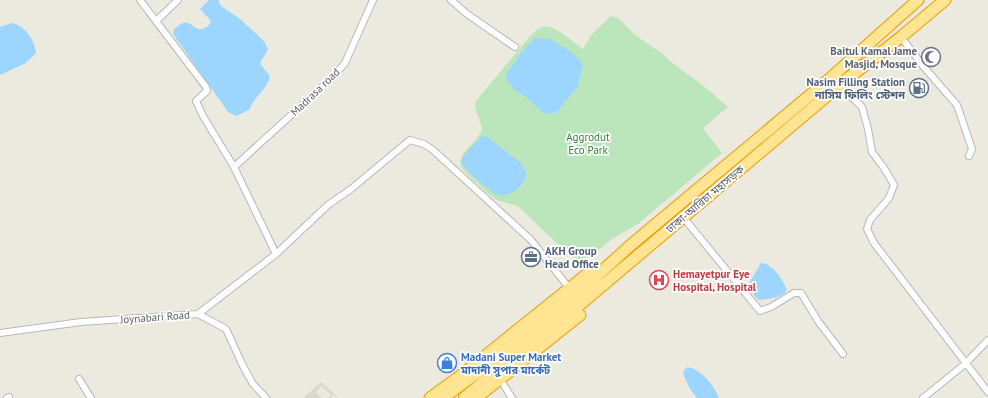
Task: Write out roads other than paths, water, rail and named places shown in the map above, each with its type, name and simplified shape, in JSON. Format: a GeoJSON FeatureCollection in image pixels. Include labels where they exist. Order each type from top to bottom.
{"type":"FeatureCollection","features":[{"type":"Feature","properties":{"kind":"highway","name":"ঢাকা-আরিচা মহাসড়ক"},"geometry":{"type":"LineString","coordinates":[[443,398],[527,335],[581,290],[632,244],[827,81],[918,0]]}},
{"type":"Feature","properties":{"kind":"highway","name":"ঢাকা-আরিচা মহাসড়ক"},"geometry":{"type":"LineString","coordinates":[[464,398],[570,313],[840,85],[901,38],[945,0]]}},
{"type":"Feature","properties":{"kind":"highway"},"geometry":{"type":"LineString","coordinates":[[430,398],[459,377],[602,263],[632,244]]}},
{"type":"Feature","properties":{"kind":"highway"},"geometry":{"type":"LineString","coordinates":[[476,398],[558,333],[628,274],[642,252]]}},
{"type":"Feature","properties":{"kind":"street"},"geometry":{"type":"LineString","coordinates":[[140,0],[206,87],[206,91],[196,101],[203,116],[234,167],[276,254]]}},
{"type":"Feature","properties":{"kind":"street"},"geometry":{"type":"LineString","coordinates":[[156,21],[178,0]]}},
{"type":"Feature","properties":{"kind":"street","name":"Madrasa road"},"geometry":{"type":"LineString","coordinates":[[234,167],[333,77],[345,63],[373,0]]}},
{"type":"Feature","properties":{"kind":"street"},"geometry":{"type":"LineString","coordinates":[[451,0],[467,14],[515,47]]}},
{"type":"Feature","properties":{"kind":"street"},"geometry":{"type":"LineString","coordinates":[[901,38],[957,105],[972,149],[969,156]]}},
{"type":"Feature","properties":{"kind":"street"},"geometry":{"type":"LineString","coordinates":[[840,85],[862,107],[872,152],[894,185],[889,198],[870,220],[867,229],[874,243],[965,364],[988,392]]}},
{"type":"Feature","properties":{"kind":"street"},"geometry":{"type":"LineString","coordinates":[[198,314],[276,254],[328,205],[362,180],[407,142],[413,140],[424,144],[433,150],[512,221],[531,240],[570,289]]}},
{"type":"Feature","properties":{"kind":"street"},"geometry":{"type":"LineString","coordinates":[[683,217],[760,311],[771,307],[794,293],[801,293],[818,321],[843,354]]}},
{"type":"Feature","properties":{"kind":"street","name":"Joynabari Road"},"geometry":{"type":"LineString","coordinates":[[0,333],[81,322],[198,314],[226,329],[253,384],[266,398]]}},
{"type":"Feature","properties":{"kind":"street"},"geometry":{"type":"LineString","coordinates":[[923,398],[965,364],[988,340]]}},
{"type":"Feature","properties":{"kind":"street"},"geometry":{"type":"LineString","coordinates":[[79,379],[91,398]]}},
{"type":"Feature","properties":{"kind":"street"},"geometry":{"type":"LineString","coordinates":[[500,379],[512,398]]}},
{"type":"Feature","properties":{"kind":"water"},"geometry":{"type":"Polygon","coordinates":[[[209,0],[219,0],[221,6],[239,18],[264,41],[268,49],[260,64],[270,76],[266,86],[251,105],[250,109],[237,116],[228,112],[173,34],[174,29],[183,23],[188,23],[198,29],[205,28],[209,25],[211,21],[200,9],[209,0]]]}},
{"type":"Feature","properties":{"kind":"water"},"geometry":{"type":"Polygon","coordinates":[[[12,23],[25,30],[34,43],[36,53],[26,63],[0,75],[0,27],[12,23]]]}},
{"type":"Feature","properties":{"kind":"water"},"geometry":{"type":"Polygon","coordinates":[[[535,38],[550,39],[573,53],[583,65],[578,86],[556,113],[543,113],[525,96],[514,90],[505,78],[518,56],[535,38]]]}},
{"type":"Feature","properties":{"kind":"water"},"geometry":{"type":"Polygon","coordinates":[[[483,136],[486,136],[521,163],[527,174],[520,186],[508,195],[498,195],[490,191],[462,164],[462,158],[483,136]]]}},
{"type":"Feature","properties":{"kind":"water"},"geometry":{"type":"Polygon","coordinates":[[[761,263],[769,266],[780,277],[787,290],[785,293],[775,298],[759,300],[756,298],[748,285],[761,263]]]}},
{"type":"Feature","properties":{"kind":"water"},"geometry":{"type":"Polygon","coordinates":[[[687,367],[692,368],[702,374],[714,388],[719,398],[697,398],[690,389],[684,376],[683,372],[687,367]]]}},
{"type":"Feature","properties":{"kind":"place","name":"Baitul Kamal Jame Masjid, Mosque"},"geometry":{"type":"Point","coordinates":[931,57]}},
{"type":"Feature","properties":{"kind":"place","name":"Nasim Filling Station নাসিম ফিলিং স্টেশন"},"geometry":{"type":"Point","coordinates":[919,88]}},
{"type":"Feature","properties":{"kind":"place","name":"AKH Group Head Office"},"geometry":{"type":"Point","coordinates":[531,257]}},
{"type":"Feature","properties":{"kind":"place","name":"Hemayetpur Eye Hospital, Hospital"},"geometry":{"type":"Point","coordinates":[659,280]}},
{"type":"Feature","properties":{"kind":"place","name":"Madani Super Market মাদানী সুপার মার্কেট"},"geometry":{"type":"Point","coordinates":[447,363]}},
{"type":"Feature","properties":{"kind":"park label","name":"Aggrodut Eco Park"},"geometry":{"type":"Point","coordinates":[588,143]}}]}
